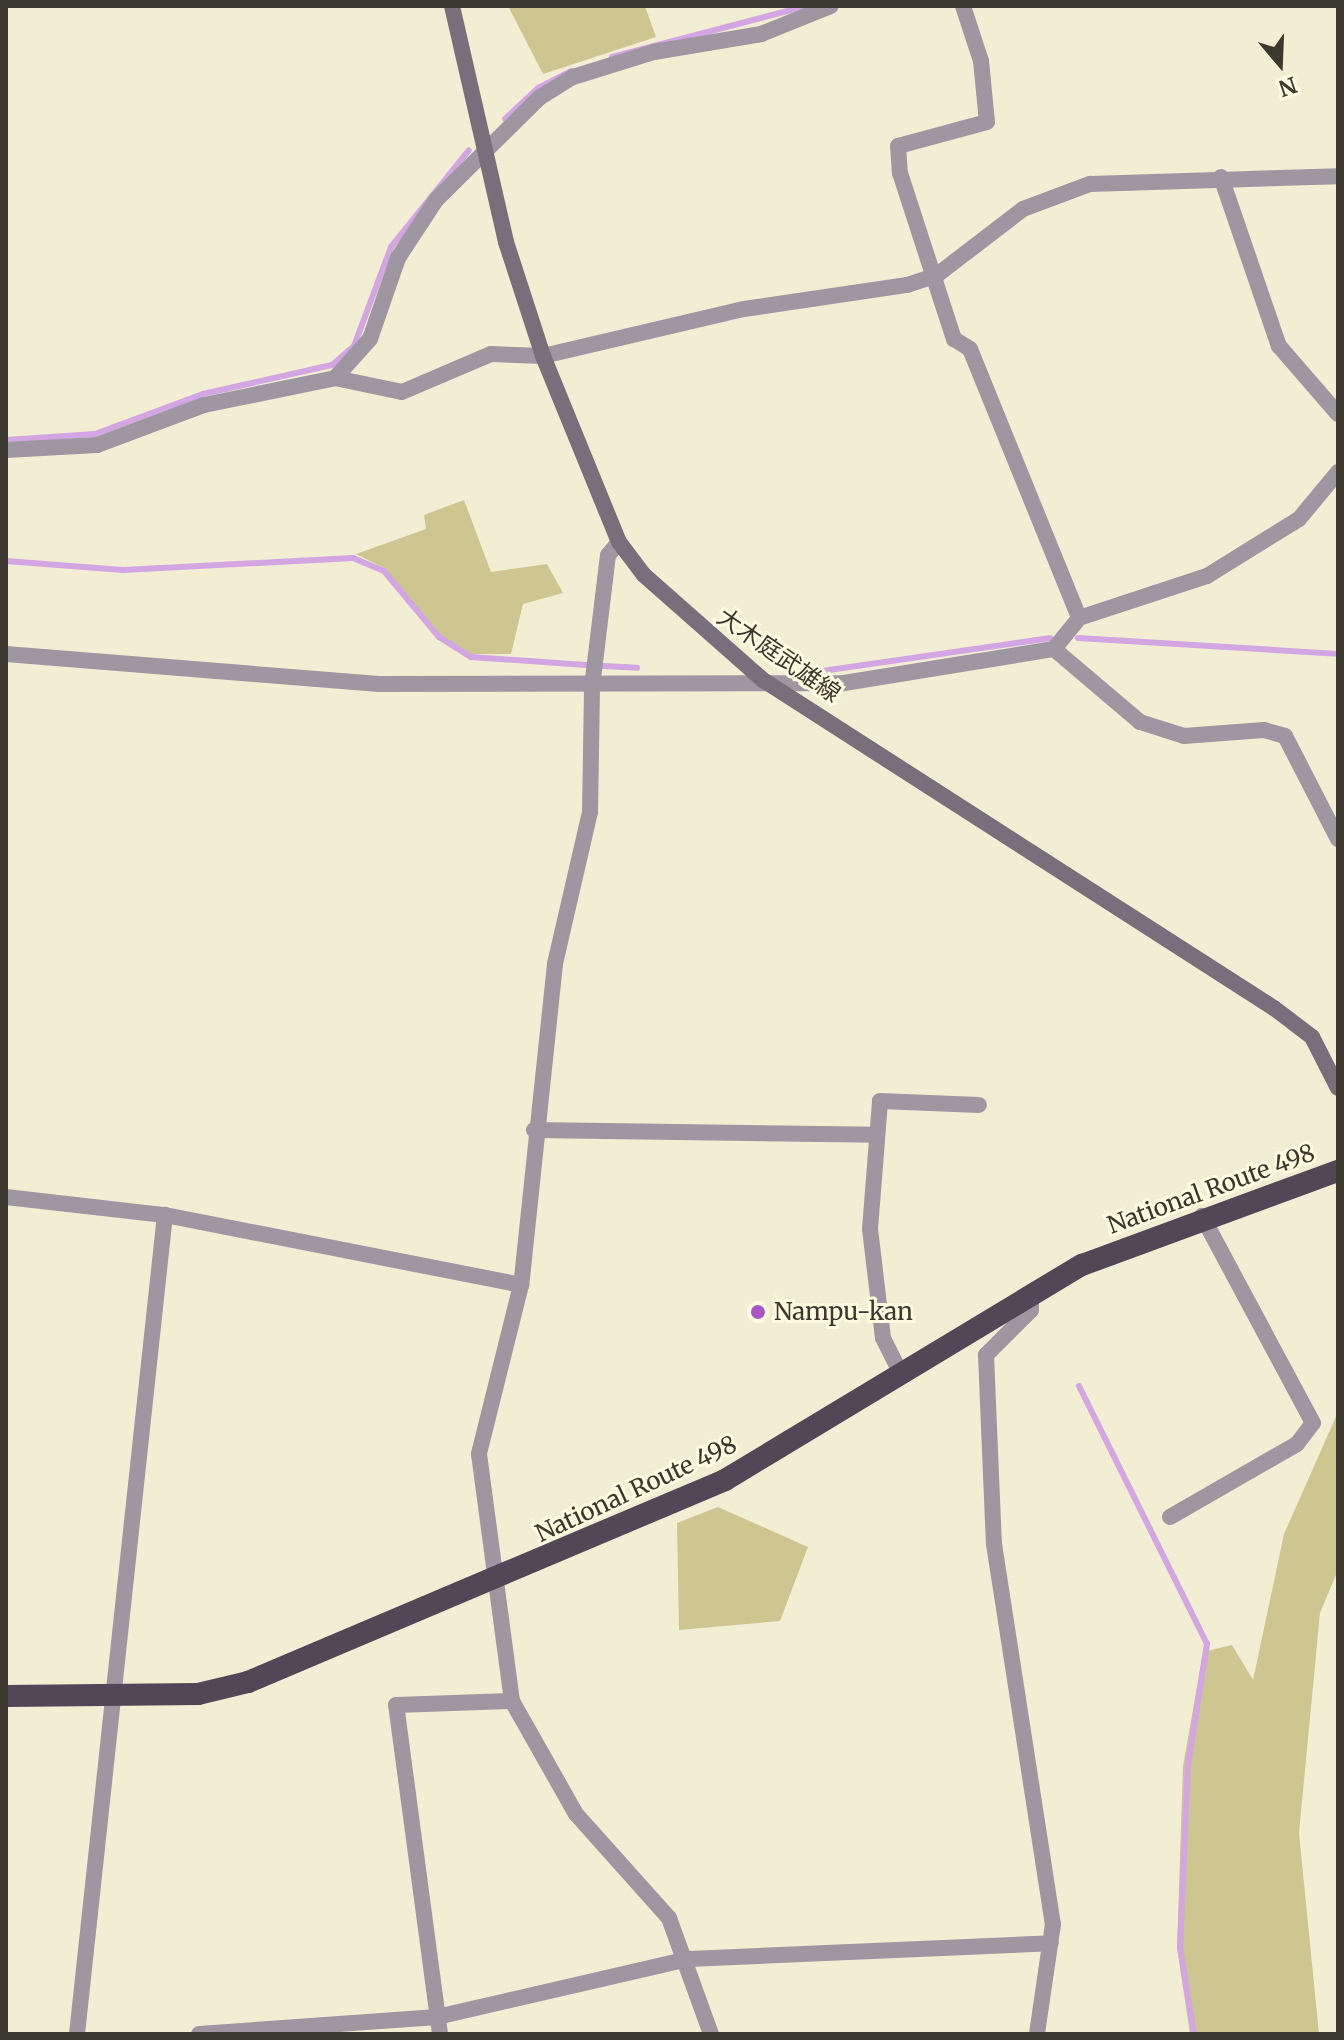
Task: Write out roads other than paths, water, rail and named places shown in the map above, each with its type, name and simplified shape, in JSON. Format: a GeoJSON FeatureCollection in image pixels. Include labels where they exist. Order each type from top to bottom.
{"type":"FeatureCollection","features":[{"type":"Feature","properties":{"kind":"highway","name":"National Route 498"},"geometry":{"type":"LineString","coordinates":[[6,1696],[198,1694],[248,1682],[492,1583],[725,1480],[1031,1293],[1202,1216],[1338,1171]]}},
{"type":"Feature","properties":{"kind":"main road","name":"大木庭武雄線"},"geometry":{"type":"LineString","coordinates":[[452,6],[486,154],[543,356],[619,542],[687,619],[763,680],[1274,1008],[1312,1037],[1338,1088]]}},
{"type":"Feature","properties":{"kind":"street"},"geometry":{"type":"LineString","coordinates":[[335,378],[370,339],[398,258],[436,200],[486,154],[539,98],[573,77],[654,52],[761,34],[831,6]]}},
{"type":"Feature","properties":{"kind":"street"},"geometry":{"type":"LineString","coordinates":[[963,6],[981,61],[987,122],[898,146],[900,173],[937,275],[954,339],[970,349],[1079,618]]}},
{"type":"Feature","properties":{"kind":"street"},"geometry":{"type":"LineString","coordinates":[[6,450],[97,445],[204,405],[335,378],[402,392],[491,354],[543,356],[744,309],[937,275],[1023,209],[1090,184],[1221,177],[1338,176]]}},
{"type":"Feature","properties":{"kind":"street"},"geometry":{"type":"LineString","coordinates":[[1221,177],[1279,346],[1338,414]]}},
{"type":"Feature","properties":{"kind":"street"},"geometry":{"type":"LineString","coordinates":[[6,654],[364,684],[592,688],[763,680],[844,683],[1054,649],[1079,618],[1207,576],[1299,519],[1338,472]]}},
{"type":"Feature","properties":{"kind":"street"},"geometry":{"type":"LineString","coordinates":[[619,542],[608,555],[592,688],[590,812],[555,964],[534,1130],[521,1285],[479,1454],[492,1583],[512,1701],[576,1814],[661,1908],[689,1959],[711,2034]]}},
{"type":"Feature","properties":{"kind":"street"},"geometry":{"type":"LineString","coordinates":[[1054,649],[1140,722],[1184,736],[1264,730],[1285,736],[1338,839]]}},
{"type":"Feature","properties":{"kind":"street"},"geometry":{"type":"LineString","coordinates":[[901,1374],[883,1338],[870,1229],[880,1101],[979,1105]]}},
{"type":"Feature","properties":{"kind":"street"},"geometry":{"type":"LineString","coordinates":[[534,1130],[877,1135]]}},
{"type":"Feature","properties":{"kind":"street"},"geometry":{"type":"LineString","coordinates":[[6,1197],[165,1215],[521,1285]]}},
{"type":"Feature","properties":{"kind":"street"},"geometry":{"type":"LineString","coordinates":[[77,2034],[108,1693],[165,1215]]}},
{"type":"Feature","properties":{"kind":"street"},"geometry":{"type":"LineString","coordinates":[[1170,1517],[1297,1444],[1313,1423],[1202,1216]]}},
{"type":"Feature","properties":{"kind":"street"},"geometry":{"type":"LineString","coordinates":[[1031,1293],[1031,1310],[986,1355],[994,1544],[1051,1943],[1037,2034]]}},
{"type":"Feature","properties":{"kind":"street"},"geometry":{"type":"LineString","coordinates":[[438,2025],[396,1705],[512,1701]]}},
{"type":"Feature","properties":{"kind":"street"},"geometry":{"type":"LineString","coordinates":[[199,2034],[438,2025],[689,1959],[1051,1943]]}},
{"type":"Feature","properties":{"kind":"waterway"},"geometry":{"type":"LineString","coordinates":[[612,57],[806,6]]}},
{"type":"Feature","properties":{"kind":"waterway"},"geometry":{"type":"LineString","coordinates":[[505,119],[538,88],[571,71]]}},
{"type":"Feature","properties":{"kind":"waterway"},"geometry":{"type":"LineString","coordinates":[[6,440],[95,434],[203,394],[332,365],[354,346],[391,247],[469,150]]}},
{"type":"Feature","properties":{"kind":"waterway"},"geometry":{"type":"LineString","coordinates":[[6,561],[123,570],[353,558],[384,571],[439,637],[471,657],[586,665]]}},
{"type":"Feature","properties":{"kind":"waterway"},"geometry":{"type":"LineString","coordinates":[[808,673],[1050,638]]}},
{"type":"Feature","properties":{"kind":"waterway"},"geometry":{"type":"LineString","coordinates":[[1078,638],[1338,654]]}},
{"type":"Feature","properties":{"kind":"waterway"},"geometry":{"type":"LineString","coordinates":[[604,666],[637,668]]}},
{"type":"Feature","properties":{"kind":"waterway"},"geometry":{"type":"LineString","coordinates":[[1079,1386],[1207,1644],[1188,1765],[1180,1947],[1194,2034]]}},
{"type":"Feature","properties":{"kind":"place","name":"Nampu-kan"},"geometry":{"type":"Point","coordinates":[758,1312]}}]}
